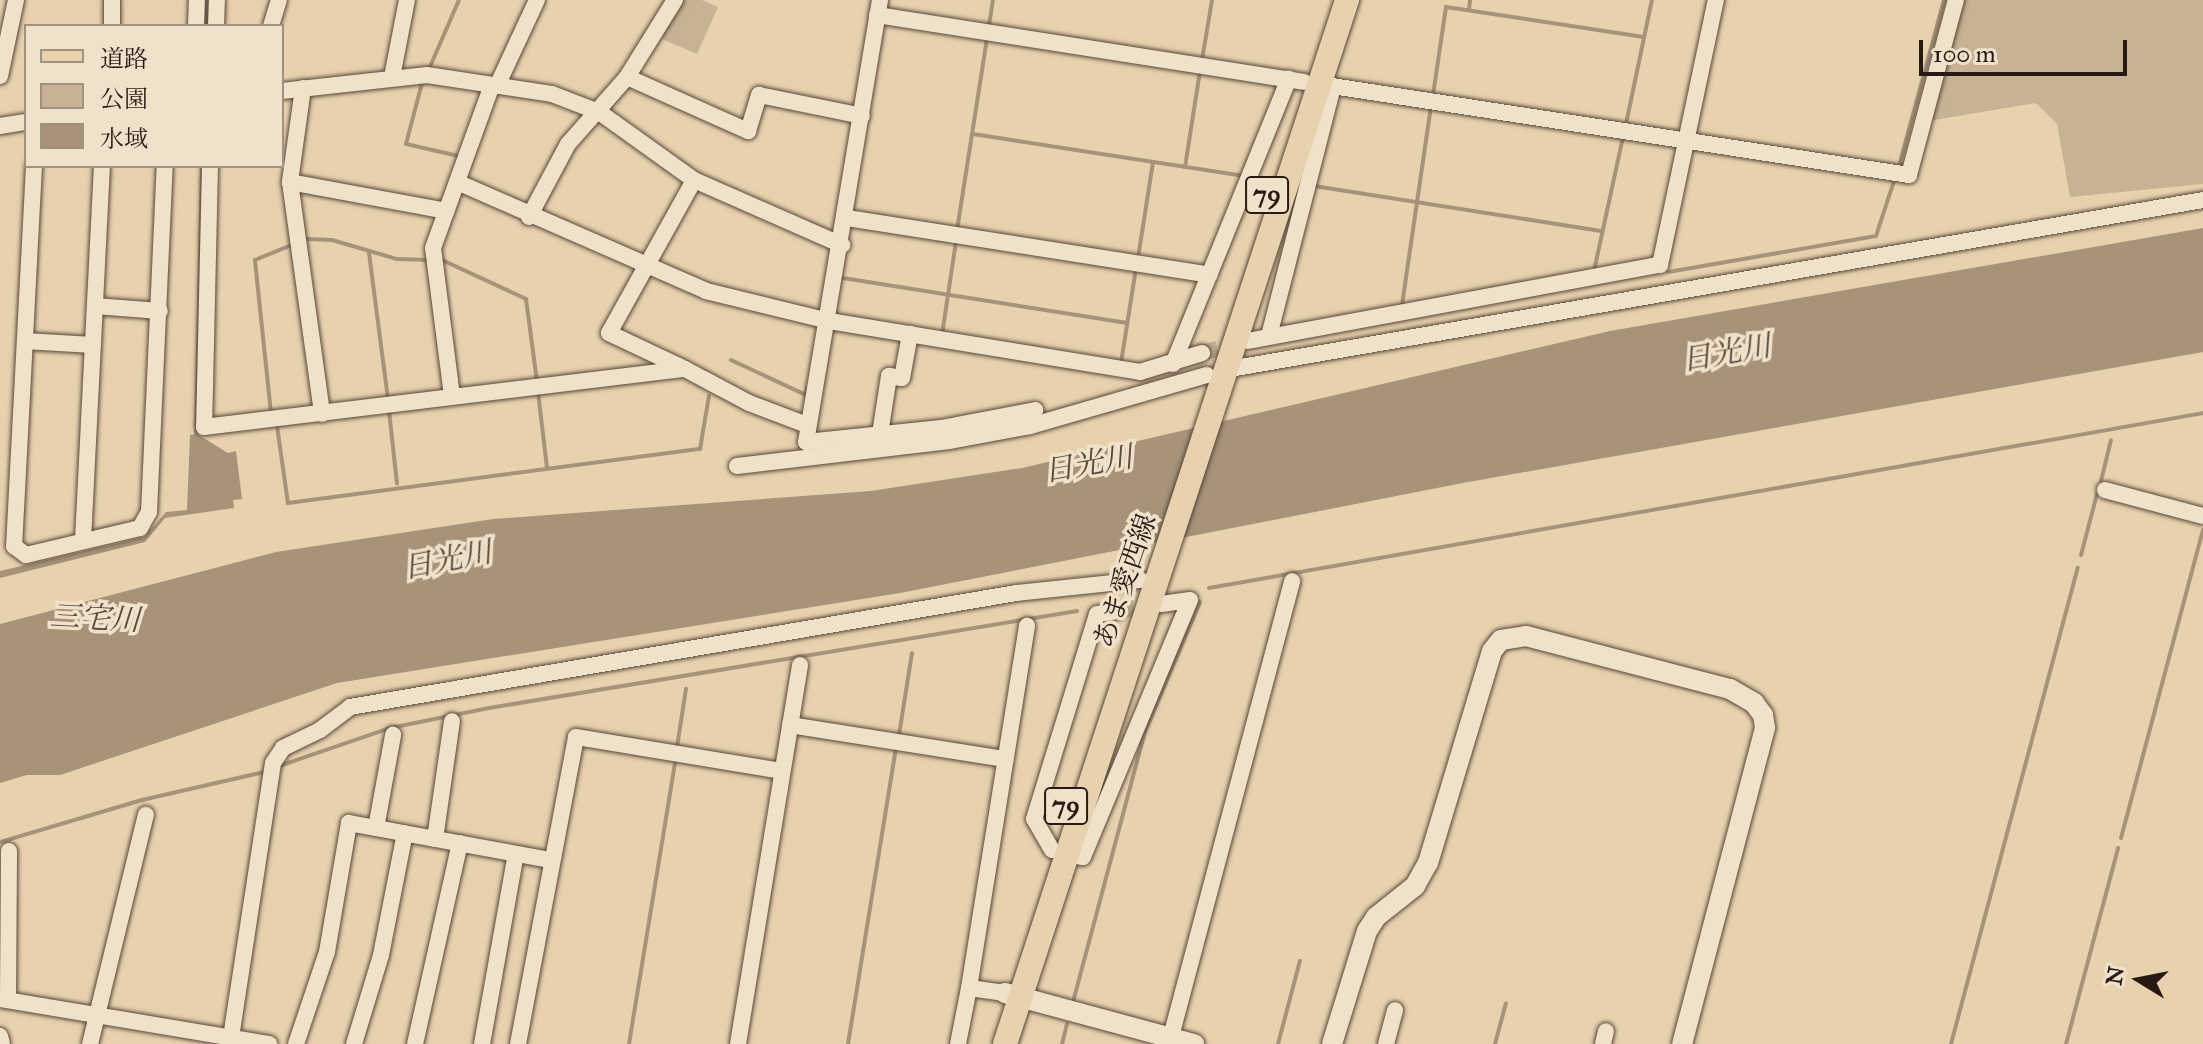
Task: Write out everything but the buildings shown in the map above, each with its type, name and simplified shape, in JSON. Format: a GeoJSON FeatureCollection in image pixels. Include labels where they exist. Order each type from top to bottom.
{"type":"FeatureCollection","features":[{"type":"Feature","properties":{"kind":"main road","name":"あま愛西線"},"geometry":{"type":"LineString","coordinates":[[1311,83],[1330,0]]}},
{"type":"Feature","properties":{"kind":"main road","name":"あま愛西線"},"geometry":{"type":"LineString","coordinates":[[989,1044],[1012,996],[1211,375],[1311,83],[1347,0]]}},
{"type":"Feature","properties":{"kind":"main road","name":"あま愛西線"},"geometry":{"type":"LineString","coordinates":[[1005,1044],[1012,996]]}},
{"type":"Feature","properties":{"kind":"street"},"geometry":{"type":"LineString","coordinates":[[112,0],[112,24]]}},
{"type":"Feature","properties":{"kind":"street"},"geometry":{"type":"LineString","coordinates":[[196,24],[197,0]]}},
{"type":"Feature","properties":{"kind":"street"},"geometry":{"type":"LineString","coordinates":[[216,24],[217,0]]}},
{"type":"Feature","properties":{"kind":"street"},"geometry":{"type":"LineString","coordinates":[[272,24],[279,0]]}},
{"type":"Feature","properties":{"kind":"street"},"geometry":{"type":"LineString","coordinates":[[392,77],[407,0]]}},
{"type":"Feature","properties":{"kind":"street"},"geometry":{"type":"LineString","coordinates":[[452,396],[433,248],[494,85],[537,0]]}},
{"type":"Feature","properties":{"kind":"street"},"geometry":{"type":"LineString","coordinates":[[529,217],[568,144],[627,77],[675,0]]}},
{"type":"Feature","properties":{"kind":"street"},"geometry":{"type":"LineString","coordinates":[[1248,341],[1660,265],[1716,0]]}},
{"type":"Feature","properties":{"kind":"street"},"geometry":{"type":"LineString","coordinates":[[1035,410],[806,442],[847,218],[878,7],[1311,83],[1909,175],[1956,0]]}},
{"type":"Feature","properties":{"kind":"street"},"geometry":{"type":"LineString","coordinates":[[0,76],[10,10]]}},
{"type":"Feature","properties":{"kind":"street"},"geometry":{"type":"LineString","coordinates":[[284,91],[427,75],[552,94],[599,112],[694,180],[842,245]]}},
{"type":"Feature","properties":{"kind":"street"},"geometry":{"type":"LineString","coordinates":[[627,77],[748,131],[759,95],[862,116]]}},
{"type":"Feature","properties":{"kind":"street"},"geometry":{"type":"LineString","coordinates":[[1173,364],[1210,275],[1311,83]]}},
{"type":"Feature","properties":{"kind":"street"},"geometry":{"type":"LineString","coordinates":[[1269,336],[1311,83]]}},
{"type":"Feature","properties":{"kind":"street"},"geometry":{"type":"LineString","coordinates":[[303,88],[290,182],[322,414]]}},
{"type":"Feature","properties":{"kind":"street"},"geometry":{"type":"LineString","coordinates":[[0,126],[24,122]]}},
{"type":"Feature","properties":{"kind":"street"},"geometry":{"type":"LineString","coordinates":[[34,168],[14,546],[26,555],[140,528],[149,512],[165,168]]}},
{"type":"Feature","properties":{"kind":"street"},"geometry":{"type":"LineString","coordinates":[[83,540],[102,168]]}},
{"type":"Feature","properties":{"kind":"street"},"geometry":{"type":"LineString","coordinates":[[210,168],[204,427],[685,369]]}},
{"type":"Feature","properties":{"kind":"street"},"geometry":{"type":"LineString","coordinates":[[694,180],[645,262],[609,333],[749,403],[807,425]]}},
{"type":"Feature","properties":{"kind":"street"},"geometry":{"type":"LineString","coordinates":[[290,182],[446,211]]}},
{"type":"Feature","properties":{"kind":"street"},"geometry":{"type":"LineString","coordinates":[[457,182],[529,217],[645,262],[706,291],[829,321],[1140,372],[1173,364],[1211,375]]}},
{"type":"Feature","properties":{"kind":"street"},"geometry":{"type":"LineString","coordinates":[[737,466],[1017,429],[1211,375],[2203,200]]}},
{"type":"Feature","properties":{"kind":"street"},"geometry":{"type":"LineString","coordinates":[[847,218],[1210,275]]}},
{"type":"Feature","properties":{"kind":"street"},"geometry":{"type":"LineString","coordinates":[[95,306],[160,311]]}},
{"type":"Feature","properties":{"kind":"street"},"geometry":{"type":"LineString","coordinates":[[880,434],[889,376],[902,378],[910,334]]}},
{"type":"Feature","properties":{"kind":"street"},"geometry":{"type":"LineString","coordinates":[[25,341],[93,345]]}},
{"type":"Feature","properties":{"kind":"street"},"geometry":{"type":"LineString","coordinates":[[2105,490],[2203,516]]}},
{"type":"Feature","properties":{"kind":"street"},"geometry":{"type":"LineString","coordinates":[[230,1040],[273,763],[283,748],[320,730],[350,707],[1148,573]]}},
{"type":"Feature","properties":{"kind":"street"},"geometry":{"type":"LineString","coordinates":[[1170,1041],[1292,581]]}},
{"type":"Feature","properties":{"kind":"street"},"geometry":{"type":"LineString","coordinates":[[1118,611],[1097,614],[1034,819],[1060,852],[1083,857],[1190,600],[1161,604]]}},
{"type":"Feature","properties":{"kind":"street"},"geometry":{"type":"LineString","coordinates":[[958,1044],[1027,626]]}},
{"type":"Feature","properties":{"kind":"street"},"geometry":{"type":"LineString","coordinates":[[1332,1044],[1367,931],[1376,917],[1415,886],[1428,863],[1492,651],[1501,640],[1526,636],[1730,689],[1754,703],[1763,715],[1765,728],[1682,1044]]}},
{"type":"Feature","properties":{"kind":"street"},"geometry":{"type":"LineString","coordinates":[[738,1044],[800,665]]}},
{"type":"Feature","properties":{"kind":"street"},"geometry":{"type":"LineString","coordinates":[[435,839],[452,721]]}},
{"type":"Feature","properties":{"kind":"street"},"geometry":{"type":"LineString","coordinates":[[790,725],[1005,759]]}},
{"type":"Feature","properties":{"kind":"street"},"geometry":{"type":"LineString","coordinates":[[376,828],[393,735]]}},
{"type":"Feature","properties":{"kind":"street"},"geometry":{"type":"LineString","coordinates":[[518,1044],[550,860],[560,833],[576,737],[782,771]]}},
{"type":"Feature","properties":{"kind":"street"},"geometry":{"type":"LineString","coordinates":[[90,1044],[146,815]]}},
{"type":"Feature","properties":{"kind":"street"},"geometry":{"type":"LineString","coordinates":[[296,1044],[327,952],[349,823],[550,860]]}},
{"type":"Feature","properties":{"kind":"street"},"geometry":{"type":"LineString","coordinates":[[354,1044],[381,955],[405,833]]}},
{"type":"Feature","properties":{"kind":"street"},"geometry":{"type":"LineString","coordinates":[[415,1044],[460,843]]}},
{"type":"Feature","properties":{"kind":"street"},"geometry":{"type":"LineString","coordinates":[[9,851],[4,1000],[97,1014],[230,1040],[269,1044]]}},
{"type":"Feature","properties":{"kind":"street"},"geometry":{"type":"LineString","coordinates":[[482,1044],[516,854]]}},
{"type":"Feature","properties":{"kind":"street"},"geometry":{"type":"LineString","coordinates":[[969,988],[1012,996],[1170,1041],[1194,1044]]}},
{"type":"Feature","properties":{"kind":"street"},"geometry":{"type":"LineString","coordinates":[[1386,1044],[1395,1010]]}},
{"type":"Feature","properties":{"kind":"street"},"geometry":{"type":"LineString","coordinates":[[0,1036],[2,1044]]}},
{"type":"Feature","properties":{"kind":"green space"},"geometry":{"type":"Polygon","coordinates":[[[678,0],[702,0],[718,7],[697,54],[662,39],[678,0]]]}},
{"type":"Feature","properties":{"kind":"green space"},"geometry":{"type":"Polygon","coordinates":[[[1960,0],[2203,0],[2203,184],[2070,197],[2057,124],[2036,103],[1928,121],[1960,0]]]}},
{"type":"Feature","properties":{"kind":"water"},"geometry":{"type":"Polygon","coordinates":[[[2203,228],[2203,352],[1463,483],[900,593],[337,683],[60,775],[27,775],[0,783],[0,624],[276,552],[493,519],[871,491],[1022,468],[1610,331],[2203,228]]]}},
{"type":"Feature","properties":{"kind":"water"},"geometry":{"type":"Polygon","coordinates":[[[197,434],[228,453],[236,451],[242,499],[233,500],[234,508],[165,518],[145,542],[0,578],[0,571],[144,537],[166,512],[187,510],[190,435],[197,434]]]}},
{"type":"Feature","properties":{"kind":"waterway"},"geometry":{"type":"LineString","coordinates":[[206,24],[207,0]]}},
{"type":"Feature","properties":{"kind":"waterway"},"geometry":{"type":"LineString","coordinates":[[429,69],[459,0]]}},
{"type":"Feature","properties":{"kind":"waterway"},"geometry":{"type":"LineString","coordinates":[[989,25],[993,0]]}},
{"type":"Feature","properties":{"kind":"waterway"},"geometry":{"type":"LineString","coordinates":[[1202,60],[1212,0]]}},
{"type":"Feature","properties":{"kind":"waterway"},"geometry":{"type":"LineString","coordinates":[[1469,10],[1470,0]]}},
{"type":"Feature","properties":{"kind":"waterway"},"geometry":{"type":"LineString","coordinates":[[1626,124],[1652,0]]}},
{"type":"Feature","properties":{"kind":"waterway"},"geometry":{"type":"LineString","coordinates":[[1899,166],[1944,0]]}},
{"type":"Feature","properties":{"kind":"waterway"},"geometry":{"type":"LineString","coordinates":[[1433,95],[1446,7],[1644,37]]}},
{"type":"Feature","properties":{"kind":"waterway"},"geometry":{"type":"LineString","coordinates":[[957,230],[987,38]]}},
{"type":"Feature","properties":{"kind":"waterway"},"geometry":{"type":"LineString","coordinates":[[1185,167],[1200,71]]}},
{"type":"Feature","properties":{"kind":"waterway"},"geometry":{"type":"LineString","coordinates":[[422,83],[406,144],[459,156]]}},
{"type":"Feature","properties":{"kind":"waterway"},"geometry":{"type":"LineString","coordinates":[[1402,305],[1431,105]]}},
{"type":"Feature","properties":{"kind":"waterway"},"geometry":{"type":"LineString","coordinates":[[973,134],[1243,176]]}},
{"type":"Feature","properties":{"kind":"waterway"},"geometry":{"type":"LineString","coordinates":[[1594,271],[1623,137]]}},
{"type":"Feature","properties":{"kind":"waterway"},"geometry":{"type":"LineString","coordinates":[[1138,258],[1153,162]]}},
{"type":"Feature","properties":{"kind":"waterway"},"geometry":{"type":"LineString","coordinates":[[196,439],[202,168]]}},
{"type":"Feature","properties":{"kind":"waterway"},"geometry":{"type":"LineString","coordinates":[[1668,272],[1876,236],[1895,178]]}},
{"type":"Feature","properties":{"kind":"waterway"},"geometry":{"type":"LineString","coordinates":[[1314,186],[1603,231]]}},
{"type":"Feature","properties":{"kind":"waterway"},"geometry":{"type":"LineString","coordinates":[[306,239],[332,240],[397,259],[429,260]]}},
{"type":"Feature","properties":{"kind":"waterway"},"geometry":{"type":"LineString","coordinates":[[942,335],[956,241]]}},
{"type":"Feature","properties":{"kind":"waterway"},"geometry":{"type":"LineString","coordinates":[[271,413],[255,260],[294,244]]}},
{"type":"Feature","properties":{"kind":"waterway"},"geometry":{"type":"LineString","coordinates":[[369,253],[388,399]]}},
{"type":"Feature","properties":{"kind":"waterway"},"geometry":{"type":"LineString","coordinates":[[442,260],[526,299],[537,381]]}},
{"type":"Feature","properties":{"kind":"waterway"},"geometry":{"type":"LineString","coordinates":[[1121,363],[1136,268]]}},
{"type":"Feature","properties":{"kind":"waterway"},"geometry":{"type":"LineString","coordinates":[[843,278],[1127,323]]}},
{"type":"Feature","properties":{"kind":"waterway"},"geometry":{"type":"LineString","coordinates":[[731,360],[806,395],[807,388]]}},
{"type":"Feature","properties":{"kind":"waterway"},"geometry":{"type":"LineString","coordinates":[[538,392],[547,467]]}},
{"type":"Feature","properties":{"kind":"waterway"},"geometry":{"type":"LineString","coordinates":[[277,426],[288,503],[700,449],[709,396]]}},
{"type":"Feature","properties":{"kind":"waterway"},"geometry":{"type":"LineString","coordinates":[[389,411],[397,484]]}},
{"type":"Feature","properties":{"kind":"waterway"},"geometry":{"type":"LineString","coordinates":[[1209,588],[2203,413]]}},
{"type":"Feature","properties":{"kind":"waterway"},"geometry":{"type":"LineString","coordinates":[[2101,481],[2111,440]]}},
{"type":"Feature","properties":{"kind":"waterway"},"geometry":{"type":"LineString","coordinates":[[2081,555],[2097,494]]}},
{"type":"Feature","properties":{"kind":"waterway"},"geometry":{"type":"LineString","coordinates":[[2121,838],[2203,530]]}},
{"type":"Feature","properties":{"kind":"waterway"},"geometry":{"type":"LineString","coordinates":[[1951,1044],[2078,568]]}},
{"type":"Feature","properties":{"kind":"waterway"},"geometry":{"type":"LineString","coordinates":[[1073,1002],[1145,732],[1200,602]]}},
{"type":"Feature","properties":{"kind":"waterway"},"geometry":{"type":"LineString","coordinates":[[279,766],[390,728],[489,708],[1077,611]]}},
{"type":"Feature","properties":{"kind":"waterway"},"geometry":{"type":"LineString","coordinates":[[899,735],[912,653]]}},
{"type":"Feature","properties":{"kind":"waterway"},"geometry":{"type":"LineString","coordinates":[[677,747],[686,689]]}},
{"type":"Feature","properties":{"kind":"waterway"},"geometry":{"type":"LineString","coordinates":[[848,1044],[896,748]]}},
{"type":"Feature","properties":{"kind":"waterway"},"geometry":{"type":"LineString","coordinates":[[629,1044],[675,762]]}},
{"type":"Feature","properties":{"kind":"waterway"},"geometry":{"type":"LineString","coordinates":[[0,842],[142,800],[264,772]]}},
{"type":"Feature","properties":{"kind":"waterway"},"geometry":{"type":"LineString","coordinates":[[2066,1044],[2118,848]]}},
{"type":"Feature","properties":{"kind":"waterway"},"geometry":{"type":"LineString","coordinates":[[1278,1044],[1300,961]]}},
{"type":"Feature","properties":{"kind":"waterway"},"geometry":{"type":"LineString","coordinates":[[1495,1044],[1506,1003]]}},
{"type":"Feature","properties":{"kind":"waterway"},"geometry":{"type":"LineString","coordinates":[[1062,1044],[1067,1024]]}},
{"type":"Feature","properties":{"kind":"tunnel"},"geometry":{"type":"LineString","coordinates":[[1202,353],[1240,343]]}},
{"type":"Feature","properties":{"kind":"tunnel"},"geometry":{"type":"LineString","coordinates":[[1118,611],[1156,605]]}},
{"type":"Feature","properties":{"kind":"water label","name":"日光川"},"geometry":{"type":"Point","coordinates":[1726,353]}},
{"type":"Feature","properties":{"kind":"water label","name":"日光川"},"geometry":{"type":"Point","coordinates":[1088,464]}},
{"type":"Feature","properties":{"kind":"water label","name":"日光川"},"geometry":{"type":"Point","coordinates":[447,560]}},
{"type":"Feature","properties":{"kind":"water label","name":"三宅川"},"geometry":{"type":"Point","coordinates":[95,618]}}]}
